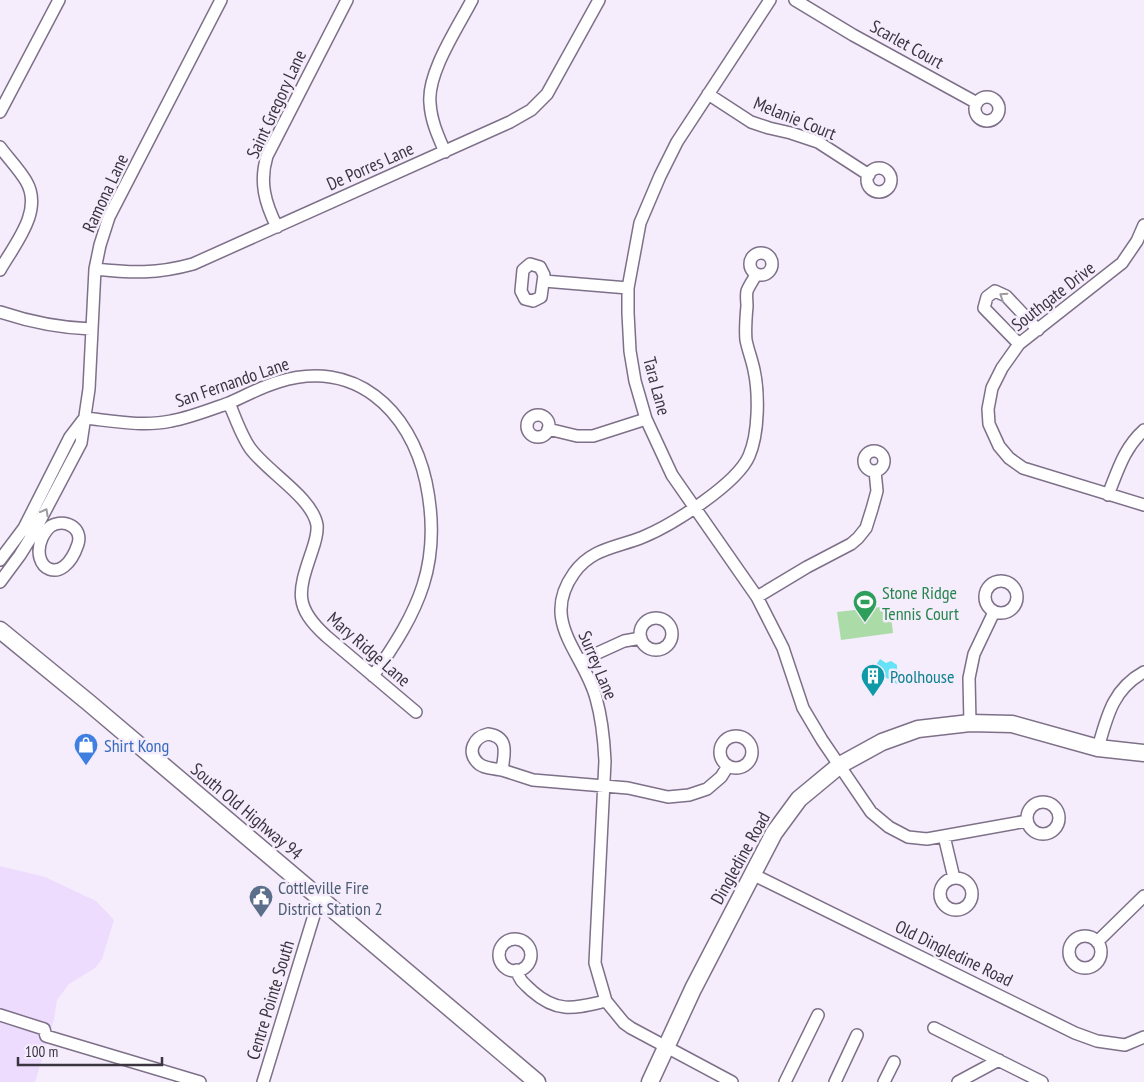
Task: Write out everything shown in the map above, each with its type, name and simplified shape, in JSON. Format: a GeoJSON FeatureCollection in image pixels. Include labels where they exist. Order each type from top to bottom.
{"type":"FeatureCollection","features":[{"type":"Feature","properties":{"kind":"street"},"geometry":{"type":"LineString","coordinates":[[0,112],[59,0]]}},
{"type":"Feature","properties":{"kind":"street","name":"Ramona Lane"},"geometry":{"type":"LineString","coordinates":[[0,582],[20,556],[81,443],[89,389],[95,269],[109,217],[221,0]]}},
{"type":"Feature","properties":{"kind":"street","name":"Saint Gregory Lane"},"geometry":{"type":"LineString","coordinates":[[277,227],[263,191],[263,169],[267,156],[347,0]]}},
{"type":"Feature","properties":{"kind":"street"},"geometry":{"type":"LineString","coordinates":[[445,152],[431,113],[430,89],[441,60],[472,0]]}},
{"type":"Feature","properties":{"kind":"street","name":"De Porres Lane"},"geometry":{"type":"LineString","coordinates":[[95,269],[144,273],[170,270],[193,264],[510,122],[531,110],[547,94],[599,0]]}},
{"type":"Feature","properties":{"kind":"street","name":"Tara Lane"},"geometry":{"type":"LineString","coordinates":[[770,0],[677,142],[648,202],[636,239],[628,288],[630,351],[634,381],[646,419],[672,475],[757,597],[783,648],[803,708],[822,740],[871,812],[889,827],[908,837],[926,839],[1027,821]]}},
{"type":"Feature","properties":{"kind":"street","name":"Scarlet Court"},"geometry":{"type":"LineString","coordinates":[[795,0],[977,103]]}},
{"type":"Feature","properties":{"kind":"street","name":"Melanie Court"},"geometry":{"type":"LineString","coordinates":[[708,94],[751,122],[818,142],[870,174]]}},
{"type":"Feature","properties":{"kind":"street"},"geometry":{"type":"LineString","coordinates":[[0,146],[26,182],[31,195],[31,207],[27,222],[0,270]]}},
{"type":"Feature","properties":{"kind":"street","name":"Southgate Drive"},"geometry":{"type":"LineString","coordinates":[[1144,225],[1137,241],[1122,263],[1019,344],[1002,368],[992,388],[988,409],[989,424],[999,446],[1008,458],[1022,468],[1144,506]]}},
{"type":"Feature","properties":{"kind":"street","name":"Surrey Lane"},"geometry":{"type":"LineString","coordinates":[[606,1000],[595,964],[605,761],[604,734],[596,696],[567,640],[561,617],[562,598],[568,581],[581,564],[596,552],[644,536],[694,507],[722,489],[745,465],[755,433],[756,390],[754,372],[746,340],[746,313],[747,291],[756,274]]}},
{"type":"Feature","properties":{"kind":"street"},"geometry":{"type":"LineString","coordinates":[[544,281],[628,288]]}},
{"type":"Feature","properties":{"kind":"street"},"geometry":{"type":"LineString","coordinates":[[1019,344],[984,308],[987,296],[995,291],[1006,296],[1038,330]]}},
{"type":"Feature","properties":{"kind":"street"},"geometry":{"type":"LineString","coordinates":[[0,312],[32,322],[61,328],[91,330]]}},
{"type":"Feature","properties":{"kind":"street","name":"San Fernando Lane"},"geometry":{"type":"LineString","coordinates":[[84,418],[151,423],[172,421],[229,403],[278,382],[314,376],[341,378],[371,392],[392,412],[407,434],[419,459],[426,483],[431,514],[431,551],[422,591],[410,619],[373,676]]}},
{"type":"Feature","properties":{"kind":"street","name":"Mary Ridge Lane"},"geometry":{"type":"LineString","coordinates":[[229,403],[249,447],[312,510],[317,525],[316,540],[301,586],[301,598],[305,612],[319,630],[416,712]]}},
{"type":"Feature","properties":{"kind":"street","name":"Ramona Lane"},"geometry":{"type":"LineString","coordinates":[[0,560],[33,533],[56,465],[70,437],[84,418]]}},
{"type":"Feature","properties":{"kind":"street"},"geometry":{"type":"LineString","coordinates":[[548,429],[577,436],[593,436],[646,419]]}},
{"type":"Feature","properties":{"kind":"street"},"geometry":{"type":"LineString","coordinates":[[1108,495],[1122,460],[1133,440],[1144,430]]}},
{"type":"Feature","properties":{"kind":"street"},"geometry":{"type":"LineString","coordinates":[[56,465],[67,471]]}},
{"type":"Feature","properties":{"kind":"street"},"geometry":{"type":"LineString","coordinates":[[757,597],[807,567],[851,544],[858,538],[866,528],[877,491],[875,471]]}},
{"type":"Feature","properties":{"kind":"street"},"geometry":{"type":"LineString","coordinates":[[970,722],[969,678],[974,654],[994,612]]}},
{"type":"Feature","properties":{"kind":"street","name":"South Old Highway 94"},"geometry":{"type":"LineString","coordinates":[[0,630],[88,702],[537,1082]]}},
{"type":"Feature","properties":{"kind":"street"},"geometry":{"type":"LineString","coordinates":[[580,662],[624,641],[641,638]]}},
{"type":"Feature","properties":{"kind":"street"},"geometry":{"type":"LineString","coordinates":[[1098,748],[1108,710],[1119,693],[1133,678],[1144,672]]}},
{"type":"Feature","properties":{"kind":"street","name":"Dingledine Road"},"geometry":{"type":"LineString","coordinates":[[650,1082],[693,989],[774,832],[799,799],[840,765],[882,742],[918,729],[970,722],[997,722],[1019,726],[1098,748],[1144,753]]}},
{"type":"Feature","properties":{"kind":"street"},"geometry":{"type":"LineString","coordinates":[[502,770],[533,780],[628,788],[668,797],[689,795],[707,788],[721,777],[728,766]]}},
{"type":"Feature","properties":{"kind":"street"},"geometry":{"type":"LineString","coordinates":[[944,836],[954,878]]}},
{"type":"Feature","properties":{"kind":"street","name":"Old Dingledine Road"},"geometry":{"type":"LineString","coordinates":[[752,874],[1075,1033],[1097,1041],[1125,1045],[1144,1037]]}},
{"type":"Feature","properties":{"kind":"street"},"geometry":{"type":"LineString","coordinates":[[1097,942],[1144,896]]}},
{"type":"Feature","properties":{"kind":"street","name":"Centre Pointe South"},"geometry":{"type":"LineString","coordinates":[[263,1082],[319,899]]}},
{"type":"Feature","properties":{"kind":"street"},"geometry":{"type":"LineString","coordinates":[[517,970],[518,979],[542,1000],[564,1008],[606,1000],[617,1015],[631,1028],[668,1046],[732,1082]]}},
{"type":"Feature","properties":{"kind":"street"},"geometry":{"type":"LineString","coordinates":[[0,1015],[44,1029],[46,1036],[200,1082]]}},
{"type":"Feature","properties":{"kind":"street"},"geometry":{"type":"LineString","coordinates":[[785,1082],[818,1015]]}},
{"type":"Feature","properties":{"kind":"street"},"geometry":{"type":"LineString","coordinates":[[934,1028],[1042,1082]]}},
{"type":"Feature","properties":{"kind":"street"},"geometry":{"type":"LineString","coordinates":[[835,1082],[857,1034]]}},
{"type":"Feature","properties":{"kind":"street"},"geometry":{"type":"LineString","coordinates":[[958,1082],[999,1060]]}},
{"type":"Feature","properties":{"kind":"street"},"geometry":{"type":"LineString","coordinates":[[884,1082],[894,1062]]}},
{"type":"Feature","properties":{"kind":"shaded area"},"geometry":{"type":"Polygon","coordinates":[[[0,866],[45,877],[96,901],[114,920],[102,959],[95,968],[69,984],[57,1000],[54,1019],[35,1082],[0,1082],[0,866]]]}},
{"type":"Feature","properties":{"kind":"green space","name":"Stone Ridge Tennis Court"},"geometry":{"type":"Polygon","coordinates":[[[890,606],[893,633],[841,640],[837,612],[890,606]]]}},
{"type":"Feature","properties":{"kind":"water"},"geometry":{"type":"Polygon","coordinates":[[[880,659],[886,663],[891,661],[897,665],[897,669],[903,674],[897,684],[873,670],[880,659]]]}},
{"type":"Feature","properties":{"kind":"place","name":"Stone Ridge Tennis Court"},"geometry":{"type":"Point","coordinates":[865,623]}},
{"type":"Feature","properties":{"kind":"place","name":"Poolhouse"},"geometry":{"type":"Point","coordinates":[873,697]}},
{"type":"Feature","properties":{"kind":"place","name":"Shirt Kong"},"geometry":{"type":"Point","coordinates":[86,766]}},
{"type":"Feature","properties":{"kind":"place","name":"Cottleville Fire District Station 2"},"geometry":{"type":"Point","coordinates":[261,918]}}]}
